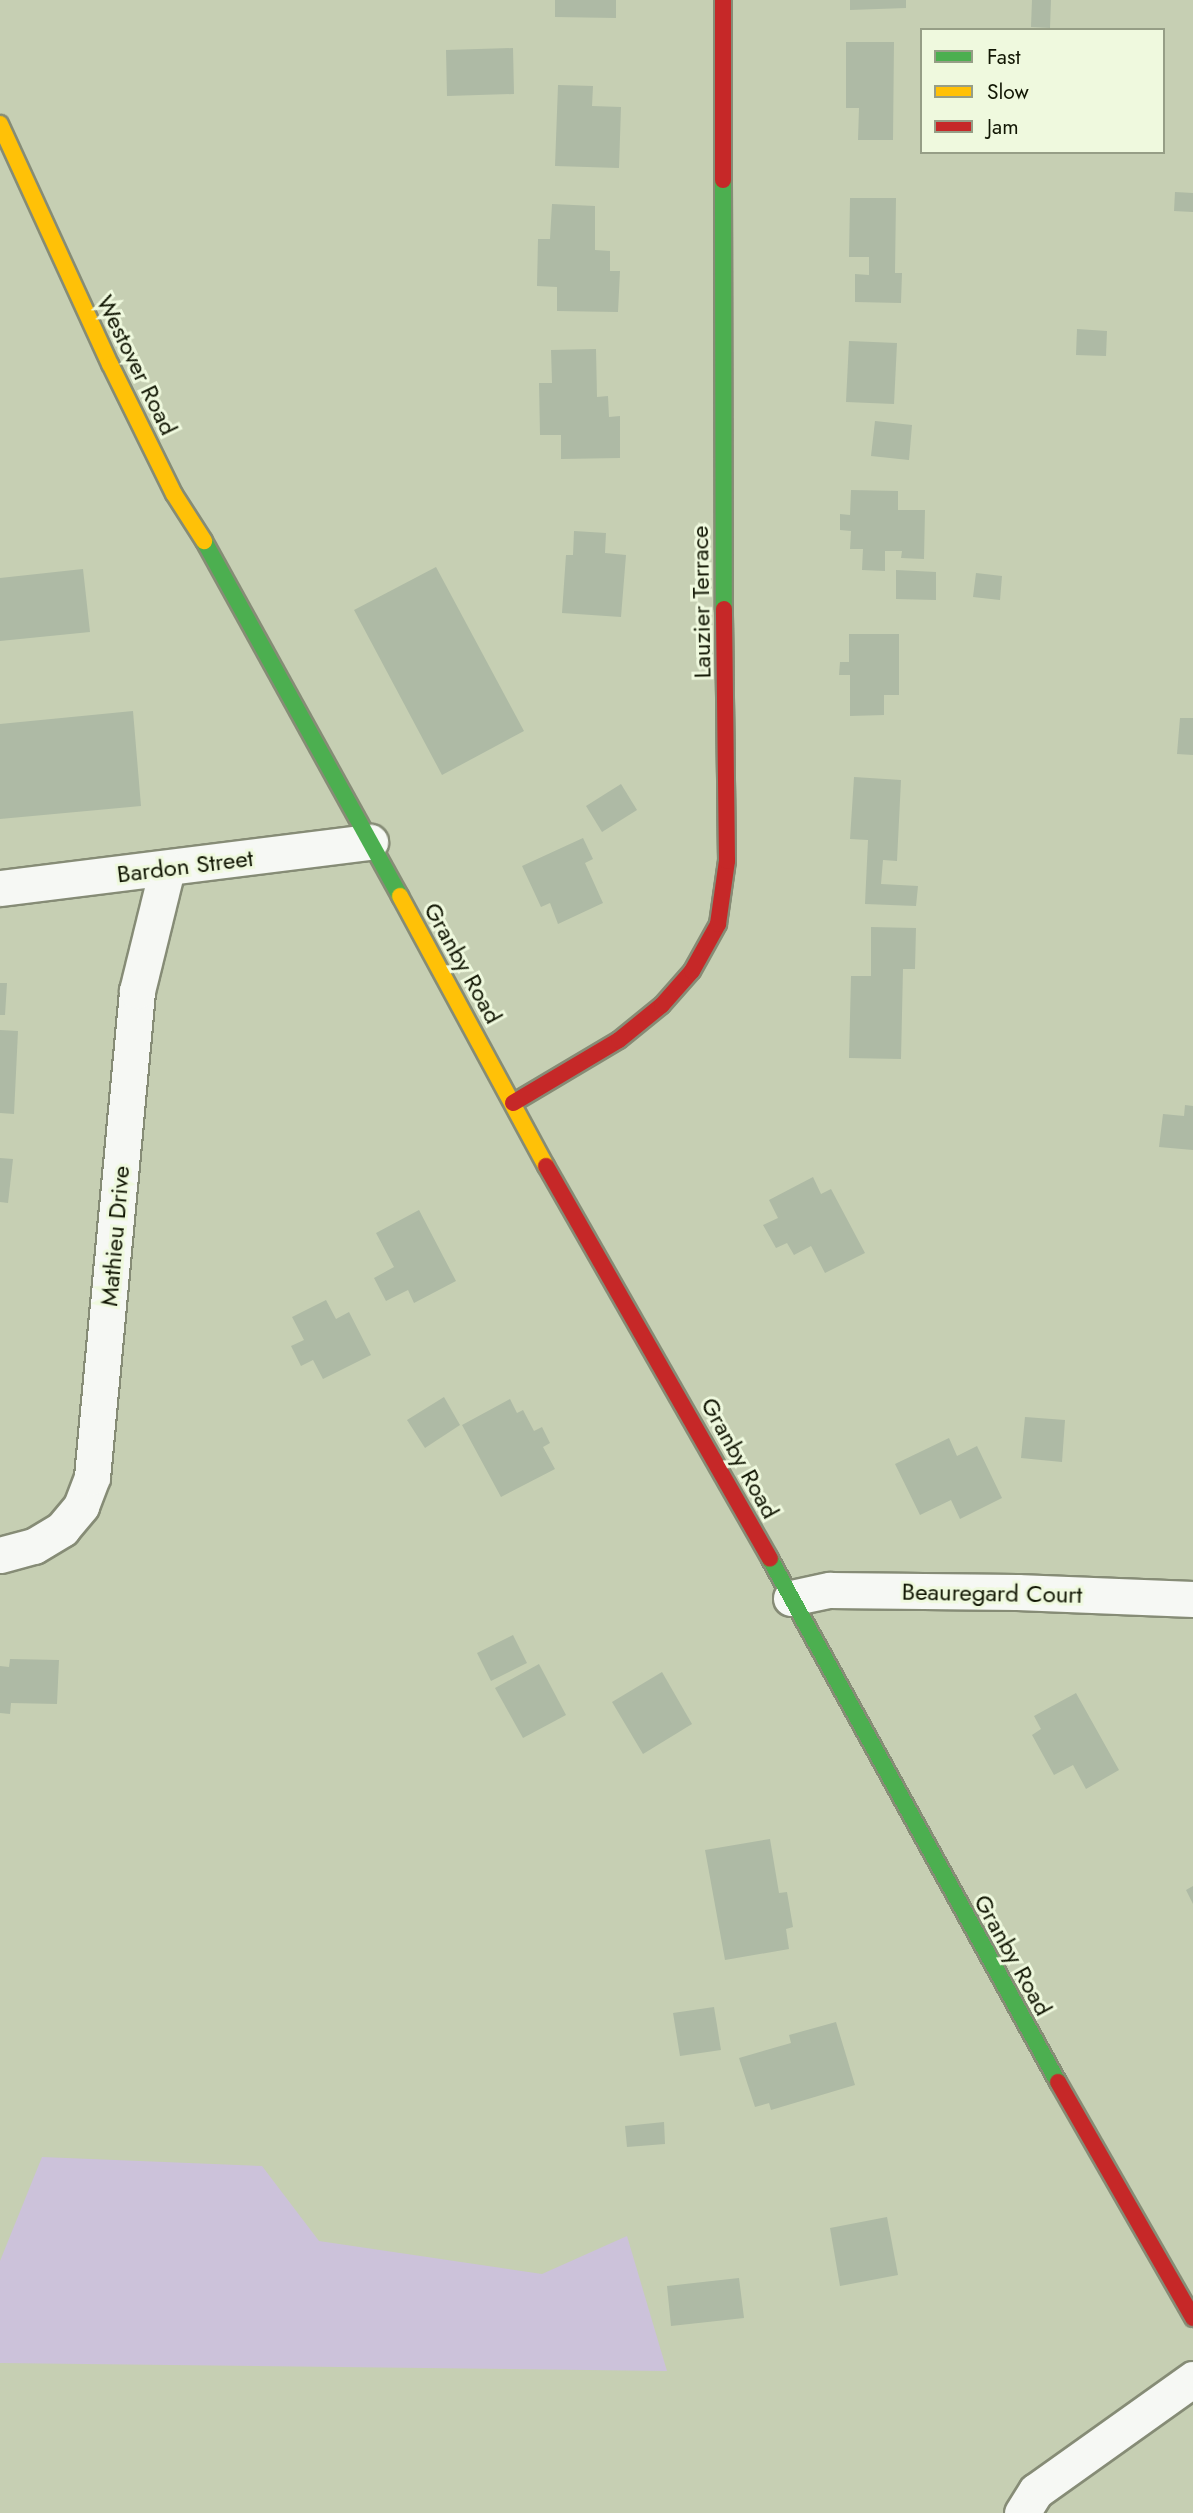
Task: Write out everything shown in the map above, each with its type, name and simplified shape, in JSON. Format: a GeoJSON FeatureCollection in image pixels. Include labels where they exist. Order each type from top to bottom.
{"type":"FeatureCollection","features":[{"type":"Feature","properties":{"kind":"main road","name":"Lauzier Terrace"},"geometry":{"type":"LineString","coordinates":[[513,1103],[619,1040],[662,1005],[692,971],[718,925],[727,861],[722,469],[723,0]]}},
{"type":"Feature","properties":{"kind":"main road","name":"Westover Road"},"geometry":{"type":"LineString","coordinates":[[0,124],[110,364],[174,494],[187,511],[246,621]]}},
{"type":"Feature","properties":{"kind":"main road","name":"Granby Road"},"geometry":{"type":"LineString","coordinates":[[246,621],[1083,2127],[1193,2318]]}},
{"type":"Feature","properties":{"kind":"street","name":"Bardon Street"},"geometry":{"type":"LineString","coordinates":[[0,888],[370,842]]}},
{"type":"Feature","properties":{"kind":"street","name":"Mathieu Drive"},"geometry":{"type":"LineString","coordinates":[[0,1555],[34,1546],[62,1529],[81,1506],[92,1477],[137,990],[167,869]]}},
{"type":"Feature","properties":{"kind":"street","name":"Beauregard Court"},"geometry":{"type":"LineString","coordinates":[[791,1598],[837,1590],[1193,1599]]}},
{"type":"Feature","properties":{"kind":"street"},"geometry":{"type":"LineString","coordinates":[[1022,2513],[1037,2491],[1193,2379]]}},
{"type":"Feature","properties":{"kind":"shaded area"},"geometry":{"type":"Polygon","coordinates":[[[42,2157],[262,2166],[319,2241],[542,2274],[627,2236],[667,2371],[0,2363],[0,2261],[42,2157]]]}},
{"type":"Feature","properties":{"kind":"building"},"geometry":{"type":"Polygon","coordinates":[[[555,0],[616,0],[616,18],[555,17],[555,0]]]}},
{"type":"Feature","properties":{"kind":"building"},"geometry":{"type":"Polygon","coordinates":[[[850,0],[906,0],[906,8],[850,10],[850,0]]]}},
{"type":"Feature","properties":{"kind":"building"},"geometry":{"type":"Polygon","coordinates":[[[1032,0],[1051,0],[1050,28],[1031,27],[1032,0]]]}},
{"type":"Feature","properties":{"kind":"building"},"geometry":{"type":"Polygon","coordinates":[[[846,42],[894,42],[893,140],[858,140],[859,108],[846,108],[846,42]]]}},
{"type":"Feature","properties":{"kind":"building"},"geometry":{"type":"Polygon","coordinates":[[[513,48],[514,94],[447,96],[446,50],[513,48]]]}},
{"type":"Feature","properties":{"kind":"building"},"geometry":{"type":"Polygon","coordinates":[[[558,85],[593,86],[592,106],[621,107],[619,168],[555,166],[558,85]]]}},
{"type":"Feature","properties":{"kind":"building"},"geometry":{"type":"Polygon","coordinates":[[[1175,192],[1193,193],[1193,212],[1174,211],[1175,192]]]}},
{"type":"Feature","properties":{"kind":"building"},"geometry":{"type":"Polygon","coordinates":[[[850,198],[896,198],[895,273],[902,273],[901,303],[855,302],[855,274],[869,275],[869,257],[849,257],[850,198]]]}},
{"type":"Feature","properties":{"kind":"building"},"geometry":{"type":"Polygon","coordinates":[[[552,204],[595,206],[595,250],[610,251],[610,271],[620,271],[618,312],[557,311],[557,287],[537,286],[538,239],[550,239],[552,204]]]}},
{"type":"Feature","properties":{"kind":"building"},"geometry":{"type":"Polygon","coordinates":[[[1077,329],[1107,331],[1106,356],[1076,355],[1077,329]]]}},
{"type":"Feature","properties":{"kind":"building"},"geometry":{"type":"Polygon","coordinates":[[[849,341],[897,343],[894,404],[846,402],[849,341]]]}},
{"type":"Feature","properties":{"kind":"building"},"geometry":{"type":"Polygon","coordinates":[[[596,349],[597,397],[608,396],[609,417],[620,416],[620,458],[561,459],[561,435],[540,435],[539,383],[552,383],[551,350],[596,349]]]}},
{"type":"Feature","properties":{"kind":"building"},"geometry":{"type":"Polygon","coordinates":[[[875,421],[912,425],[909,460],[871,456],[875,421]]]}},
{"type":"Feature","properties":{"kind":"building"},"geometry":{"type":"Polygon","coordinates":[[[851,490],[898,491],[898,510],[925,510],[924,559],[901,558],[902,551],[885,551],[885,571],[862,570],[863,549],[850,549],[851,531],[840,530],[840,514],[850,515],[851,490]]]}},
{"type":"Feature","properties":{"kind":"building"},"geometry":{"type":"Polygon","coordinates":[[[574,531],[606,533],[605,553],[626,555],[621,617],[562,613],[566,555],[573,555],[574,531]]]}},
{"type":"Feature","properties":{"kind":"building"},"geometry":{"type":"Polygon","coordinates":[[[436,567],[524,731],[442,775],[354,610],[436,567]]]}},
{"type":"Feature","properties":{"kind":"building"},"geometry":{"type":"Polygon","coordinates":[[[83,569],[90,632],[0,641],[0,578],[83,569]]]}},
{"type":"Feature","properties":{"kind":"building"},"geometry":{"type":"Polygon","coordinates":[[[896,570],[936,572],[936,600],[896,599],[896,570]]]}},
{"type":"Feature","properties":{"kind":"building"},"geometry":{"type":"Polygon","coordinates":[[[976,573],[1002,576],[1000,600],[973,597],[976,573]]]}},
{"type":"Feature","properties":{"kind":"building"},"geometry":{"type":"Polygon","coordinates":[[[849,634],[899,634],[899,695],[884,695],[884,715],[850,716],[850,675],[839,675],[840,662],[849,662],[849,634]]]}},
{"type":"Feature","properties":{"kind":"building"},"geometry":{"type":"Polygon","coordinates":[[[133,711],[141,806],[0,819],[0,724],[133,711]]]}},
{"type":"Feature","properties":{"kind":"building"},"geometry":{"type":"Polygon","coordinates":[[[1180,718],[1193,718],[1193,755],[1177,754],[1180,718]]]}},
{"type":"Feature","properties":{"kind":"building"},"geometry":{"type":"Polygon","coordinates":[[[854,777],[901,780],[897,861],[883,860],[881,884],[918,886],[916,906],[865,904],[868,840],[850,839],[854,777]]]}},
{"type":"Feature","properties":{"kind":"building"},"geometry":{"type":"Polygon","coordinates":[[[621,784],[637,810],[602,832],[586,806],[621,784]]]}},
{"type":"Feature","properties":{"kind":"building"},"geometry":{"type":"Polygon","coordinates":[[[583,838],[593,859],[585,863],[603,903],[558,924],[550,903],[541,907],[522,866],[583,838]]]}},
{"type":"Feature","properties":{"kind":"building"},"geometry":{"type":"Polygon","coordinates":[[[871,927],[916,928],[915,969],[903,969],[901,1059],[849,1058],[851,976],[871,976],[871,927]]]}},
{"type":"Feature","properties":{"kind":"building"},"geometry":{"type":"Polygon","coordinates":[[[0,983],[7,983],[5,1015],[0,1015],[0,983]]]}},
{"type":"Feature","properties":{"kind":"building"},"geometry":{"type":"Polygon","coordinates":[[[0,1030],[18,1031],[14,1114],[0,1113],[0,1030]]]}},
{"type":"Feature","properties":{"kind":"building"},"geometry":{"type":"Polygon","coordinates":[[[1185,1105],[1193,1106],[1193,1150],[1159,1147],[1163,1114],[1184,1116],[1185,1105]]]}},
{"type":"Feature","properties":{"kind":"building"},"geometry":{"type":"Polygon","coordinates":[[[0,1158],[13,1159],[8,1203],[0,1202],[0,1158]]]}},
{"type":"Feature","properties":{"kind":"building"},"geometry":{"type":"Polygon","coordinates":[[[813,1177],[821,1194],[831,1189],[865,1253],[825,1273],[811,1246],[794,1255],[787,1243],[776,1248],[763,1225],[778,1218],[769,1200],[813,1177]]]}},
{"type":"Feature","properties":{"kind":"building"},"geometry":{"type":"Polygon","coordinates":[[[419,1210],[456,1281],[414,1303],[408,1290],[386,1301],[374,1278],[394,1267],[376,1233],[419,1210]]]}},
{"type":"Feature","properties":{"kind":"building"},"geometry":{"type":"Polygon","coordinates":[[[326,1300],[336,1319],[349,1312],[371,1355],[323,1379],[313,1360],[301,1366],[291,1346],[304,1340],[292,1317],[326,1300]]]}},
{"type":"Feature","properties":{"kind":"building"},"geometry":{"type":"Polygon","coordinates":[[[444,1397],[460,1425],[425,1448],[407,1420],[444,1397]]]}},
{"type":"Feature","properties":{"kind":"building"},"geometry":{"type":"Polygon","coordinates":[[[510,1399],[517,1413],[523,1410],[534,1431],[542,1427],[550,1443],[543,1447],[555,1469],[501,1497],[462,1425],[510,1399]]]}},
{"type":"Feature","properties":{"kind":"building"},"geometry":{"type":"Polygon","coordinates":[[[1025,1417],[1065,1420],[1062,1462],[1021,1458],[1025,1417]]]}},
{"type":"Feature","properties":{"kind":"building"},"geometry":{"type":"Polygon","coordinates":[[[949,1438],[957,1456],[977,1446],[1002,1498],[960,1519],[951,1500],[920,1515],[895,1464],[949,1438]]]}},
{"type":"Feature","properties":{"kind":"building"},"geometry":{"type":"Polygon","coordinates":[[[513,1635],[527,1663],[491,1681],[477,1653],[513,1635]]]}},
{"type":"Feature","properties":{"kind":"building"},"geometry":{"type":"Polygon","coordinates":[[[10,1659],[59,1660],[57,1704],[11,1703],[10,1714],[0,1713],[0,1666],[9,1667],[10,1659]]]}},
{"type":"Feature","properties":{"kind":"building"},"geometry":{"type":"Polygon","coordinates":[[[539,1664],[566,1715],[523,1738],[495,1688],[539,1664]]]}},
{"type":"Feature","properties":{"kind":"building"},"geometry":{"type":"Polygon","coordinates":[[[662,1672],[692,1724],[643,1754],[612,1702],[662,1672]]]}},
{"type":"Feature","properties":{"kind":"building"},"geometry":{"type":"Polygon","coordinates":[[[1076,1693],[1119,1770],[1086,1789],[1073,1765],[1054,1775],[1032,1735],[1041,1729],[1034,1716],[1076,1693]]]}},
{"type":"Feature","properties":{"kind":"building"},"geometry":{"type":"Polygon","coordinates":[[[770,1839],[779,1893],[787,1892],[793,1927],[786,1929],[789,1949],[725,1960],[705,1850],[770,1839]]]}},
{"type":"Feature","properties":{"kind":"building"},"geometry":{"type":"Polygon","coordinates":[[[1193,1886],[1193,1904],[1186,1890],[1193,1886]]]}},
{"type":"Feature","properties":{"kind":"building"},"geometry":{"type":"Polygon","coordinates":[[[714,2007],[721,2050],[680,2056],[673,2013],[714,2007]]]}},
{"type":"Feature","properties":{"kind":"building"},"geometry":{"type":"Polygon","coordinates":[[[836,2022],[855,2085],[771,2110],[769,2103],[755,2107],[739,2058],[791,2043],[789,2035],[836,2022]]]}},
{"type":"Feature","properties":{"kind":"building"},"geometry":{"type":"Polygon","coordinates":[[[664,2122],[665,2144],[627,2147],[625,2126],[664,2122]]]}},
{"type":"Feature","properties":{"kind":"building"},"geometry":{"type":"Polygon","coordinates":[[[887,2217],[898,2275],[840,2286],[830,2228],[887,2217]]]}},
{"type":"Feature","properties":{"kind":"building"},"geometry":{"type":"Polygon","coordinates":[[[739,2278],[744,2318],[671,2326],[667,2286],[739,2278]]]}},
{"type":"Feature","properties":{"kind":"traffic: fast"},"geometry":{"type":"LineString","coordinates":[[723,180],[724,609]]}},
{"type":"Feature","properties":{"kind":"traffic: fast"},"geometry":{"type":"LineString","coordinates":[[204,541],[400,896]]}},
{"type":"Feature","properties":{"kind":"traffic: fast"},"geometry":{"type":"LineString","coordinates":[[770,1559],[1058,2082]]}},
{"type":"Feature","properties":{"kind":"traffic: slow"},"geometry":{"type":"LineString","coordinates":[[0,124],[110,364],[174,494],[204,541]]}},
{"type":"Feature","properties":{"kind":"traffic: slow"},"geometry":{"type":"LineString","coordinates":[[400,896],[546,1166]]}},
{"type":"Feature","properties":{"kind":"traffic: jam"},"geometry":{"type":"LineString","coordinates":[[723,0],[723,180]]}},
{"type":"Feature","properties":{"kind":"traffic: jam"},"geometry":{"type":"LineString","coordinates":[[513,1103],[619,1040],[662,1005],[692,971],[718,924],[727,861],[724,609]]}},
{"type":"Feature","properties":{"kind":"traffic: jam"},"geometry":{"type":"LineString","coordinates":[[546,1166],[770,1559]]}},
{"type":"Feature","properties":{"kind":"traffic: jam"},"geometry":{"type":"LineString","coordinates":[[1058,2082],[1193,2318]]}}]}
